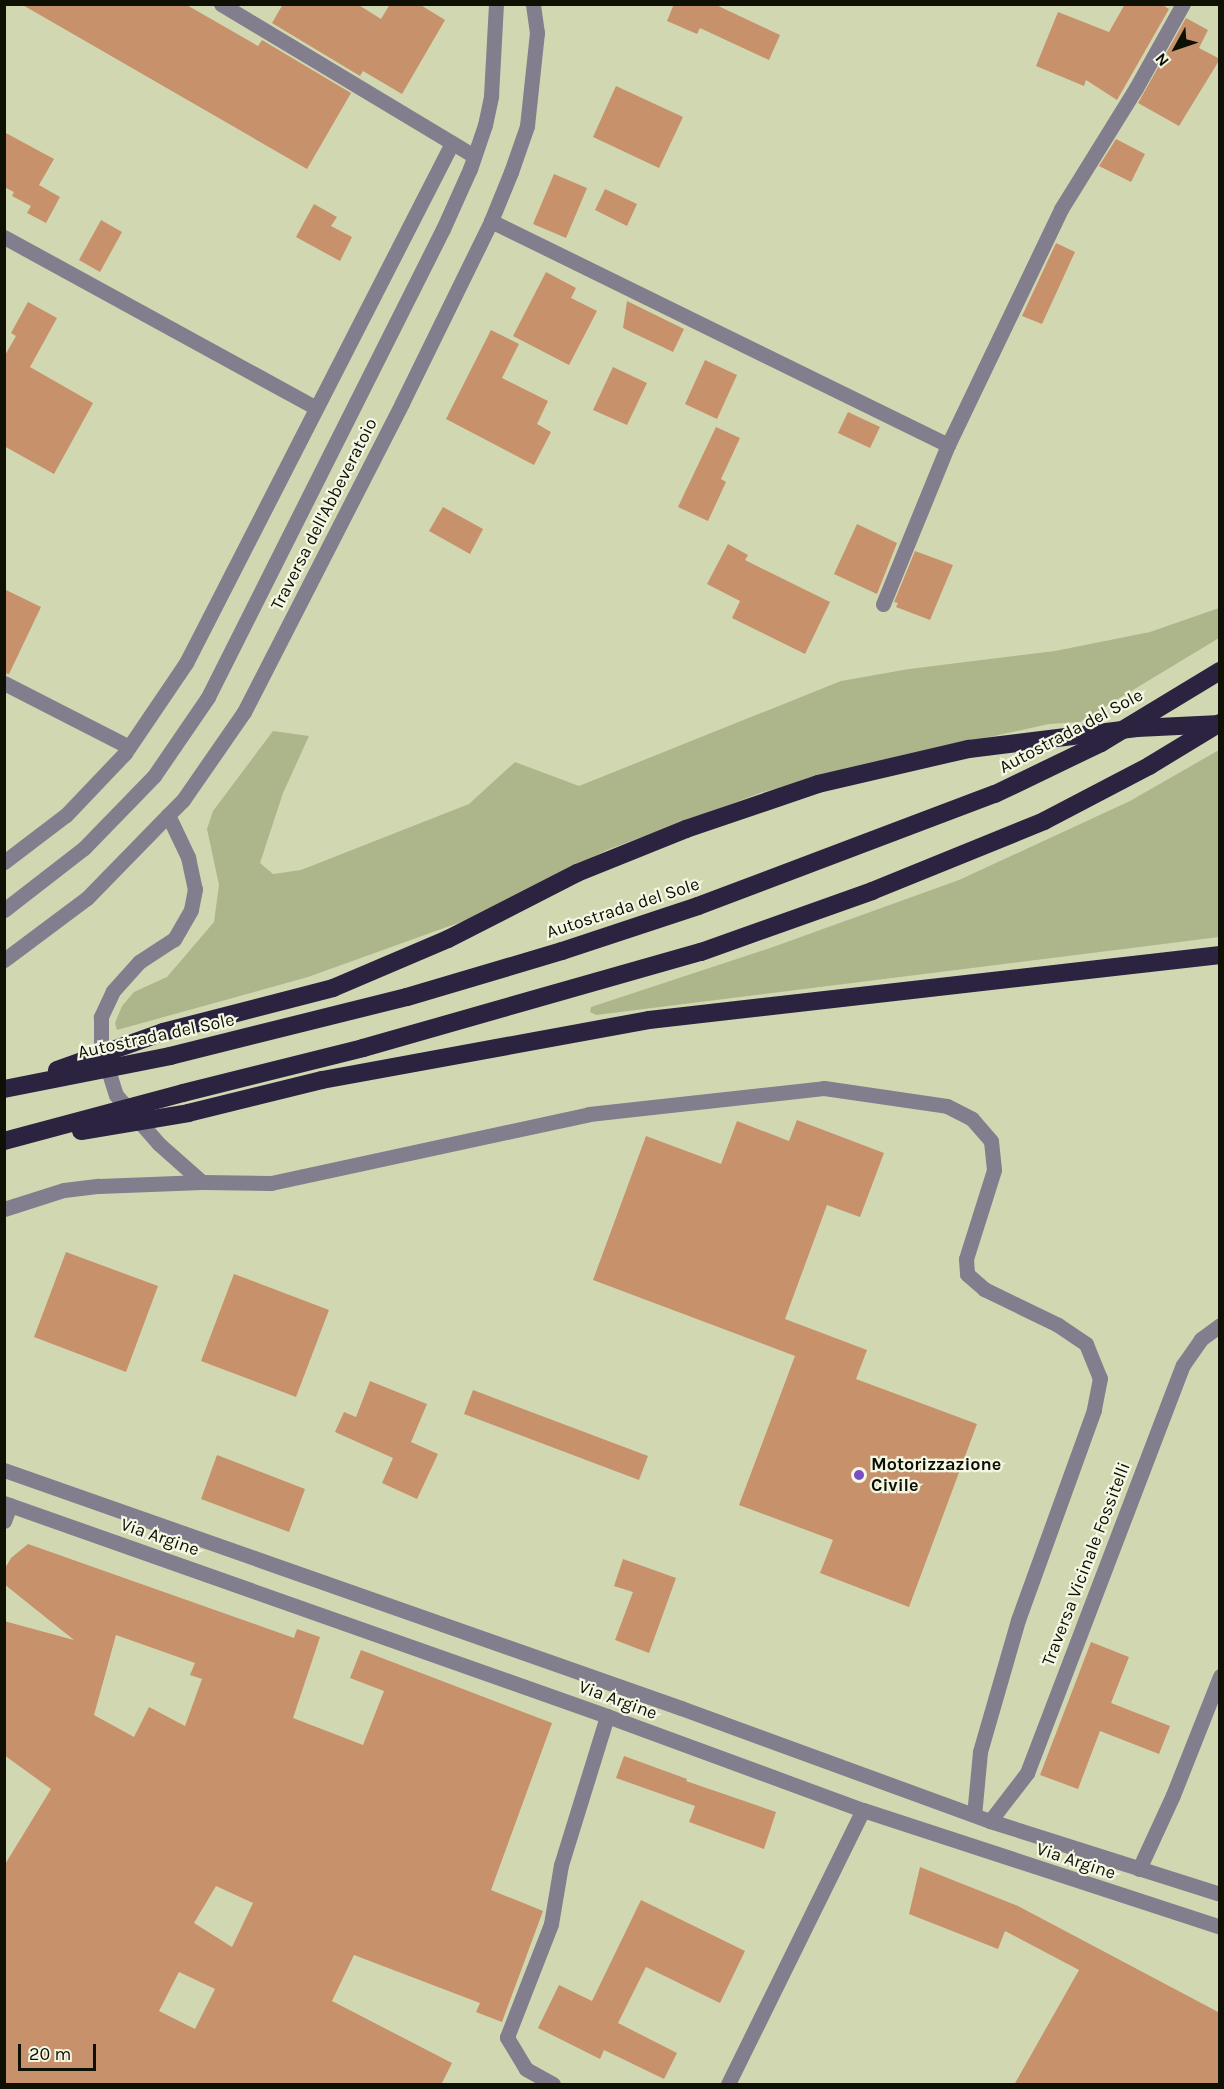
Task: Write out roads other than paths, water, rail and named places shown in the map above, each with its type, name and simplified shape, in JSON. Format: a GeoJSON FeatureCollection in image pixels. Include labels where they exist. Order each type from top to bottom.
{"type":"FeatureCollection","features":[{"type":"Feature","properties":{"kind":"highway","name":"Autostrada del Sole"},"geometry":{"type":"LineString","coordinates":[[4,1089],[170,1056],[407,997],[562,951],[698,906],[995,794],[1101,743],[1220,671]]}},
{"type":"Feature","properties":{"kind":"highway"},"geometry":{"type":"LineString","coordinates":[[4,1089],[163,1032],[333,988],[448,939],[577,873],[686,829],[818,784],[969,749],[1137,728],[1220,723]]}},
{"type":"Feature","properties":{"kind":"highway"},"geometry":{"type":"LineString","coordinates":[[4,1142],[183,1093],[363,1048],[701,952],[873,891],[1044,821],[1149,766],[1220,723]]}},
{"type":"Feature","properties":{"kind":"highway"},"geometry":{"type":"LineString","coordinates":[[4,1142],[188,1113],[322,1080],[649,1020],[1220,956]]}},
{"type":"Feature","properties":{"kind":"street"},"geometry":{"type":"LineString","coordinates":[[221,4],[474,156]]}},
{"type":"Feature","properties":{"kind":"street","name":"Traversa dell'Abbeveratoio"},"geometry":{"type":"LineString","coordinates":[[4,910],[84,848],[146,784],[208,697],[443,229],[474,156],[490,96],[498,13],[496,4]]}},
{"type":"Feature","properties":{"kind":"street","name":"Traversa dell'Abbeveratoio"},"geometry":{"type":"LineString","coordinates":[[4,960],[87,898],[183,800],[244,712],[402,402],[491,221],[527,126],[537,33],[533,4]]}},
{"type":"Feature","properties":{"kind":"street"},"geometry":{"type":"LineString","coordinates":[[883,604],[948,446],[1061,209],[1136,88],[1183,4]]}},
{"type":"Feature","properties":{"kind":"street"},"geometry":{"type":"LineString","coordinates":[[4,862],[66,815],[129,747],[186,663],[315,406],[452,143]]}},
{"type":"Feature","properties":{"kind":"street"},"geometry":{"type":"LineString","coordinates":[[491,221],[948,446]]}},
{"type":"Feature","properties":{"kind":"street"},"geometry":{"type":"LineString","coordinates":[[4,237],[315,406]]}},
{"type":"Feature","properties":{"kind":"street"},"geometry":{"type":"LineString","coordinates":[[4,683],[129,747]]}},
{"type":"Feature","properties":{"kind":"street"},"geometry":{"type":"LineString","coordinates":[[168,815],[188,856],[195,889],[191,910],[174,939],[139,962],[113,991],[101,1017],[101,1048],[116,1095],[159,1144],[202,1182]]}},
{"type":"Feature","properties":{"kind":"street"},"geometry":{"type":"LineString","coordinates":[[4,1209],[64,1190],[202,1182],[271,1183],[589,1114],[824,1088],[947,1106],[972,1119],[991,1141],[994,1170],[966,1259],[968,1274],[984,1289],[1058,1325],[1086,1344],[1101,1378],[1094,1410],[1018,1620],[983,1741],[974,1815]]}},
{"type":"Feature","properties":{"kind":"street","name":"Traversa Vicinale Fossitelli"},"geometry":{"type":"LineString","coordinates":[[990,1821],[1027,1773],[1183,1365],[1201,1338],[1220,1324]]}},
{"type":"Feature","properties":{"kind":"street","name":"Via Argine"},"geometry":{"type":"LineString","coordinates":[[4,1470],[681,1708],[990,1821],[1220,1894]]}},
{"type":"Feature","properties":{"kind":"street"},"geometry":{"type":"LineString","coordinates":[[4,1521],[7,1504]]}},
{"type":"Feature","properties":{"kind":"street","name":"Via Argine"},"geometry":{"type":"LineString","coordinates":[[7,1504],[607,1716],[863,1810],[1220,1927]]}},
{"type":"Feature","properties":{"kind":"street"},"geometry":{"type":"LineString","coordinates":[[1139,1869],[1177,1785],[1220,1676]]}},
{"type":"Feature","properties":{"kind":"street"},"geometry":{"type":"LineString","coordinates":[[553,2085],[526,2069],[507,2037],[551,1924],[561,1864],[607,1716]]}},
{"type":"Feature","properties":{"kind":"street"},"geometry":{"type":"LineString","coordinates":[[728,2085],[863,1810]]}},
{"type":"Feature","properties":{"kind":"place","name":"Motorizzazione Civile"},"geometry":{"type":"Point","coordinates":[859,1475]}}]}
